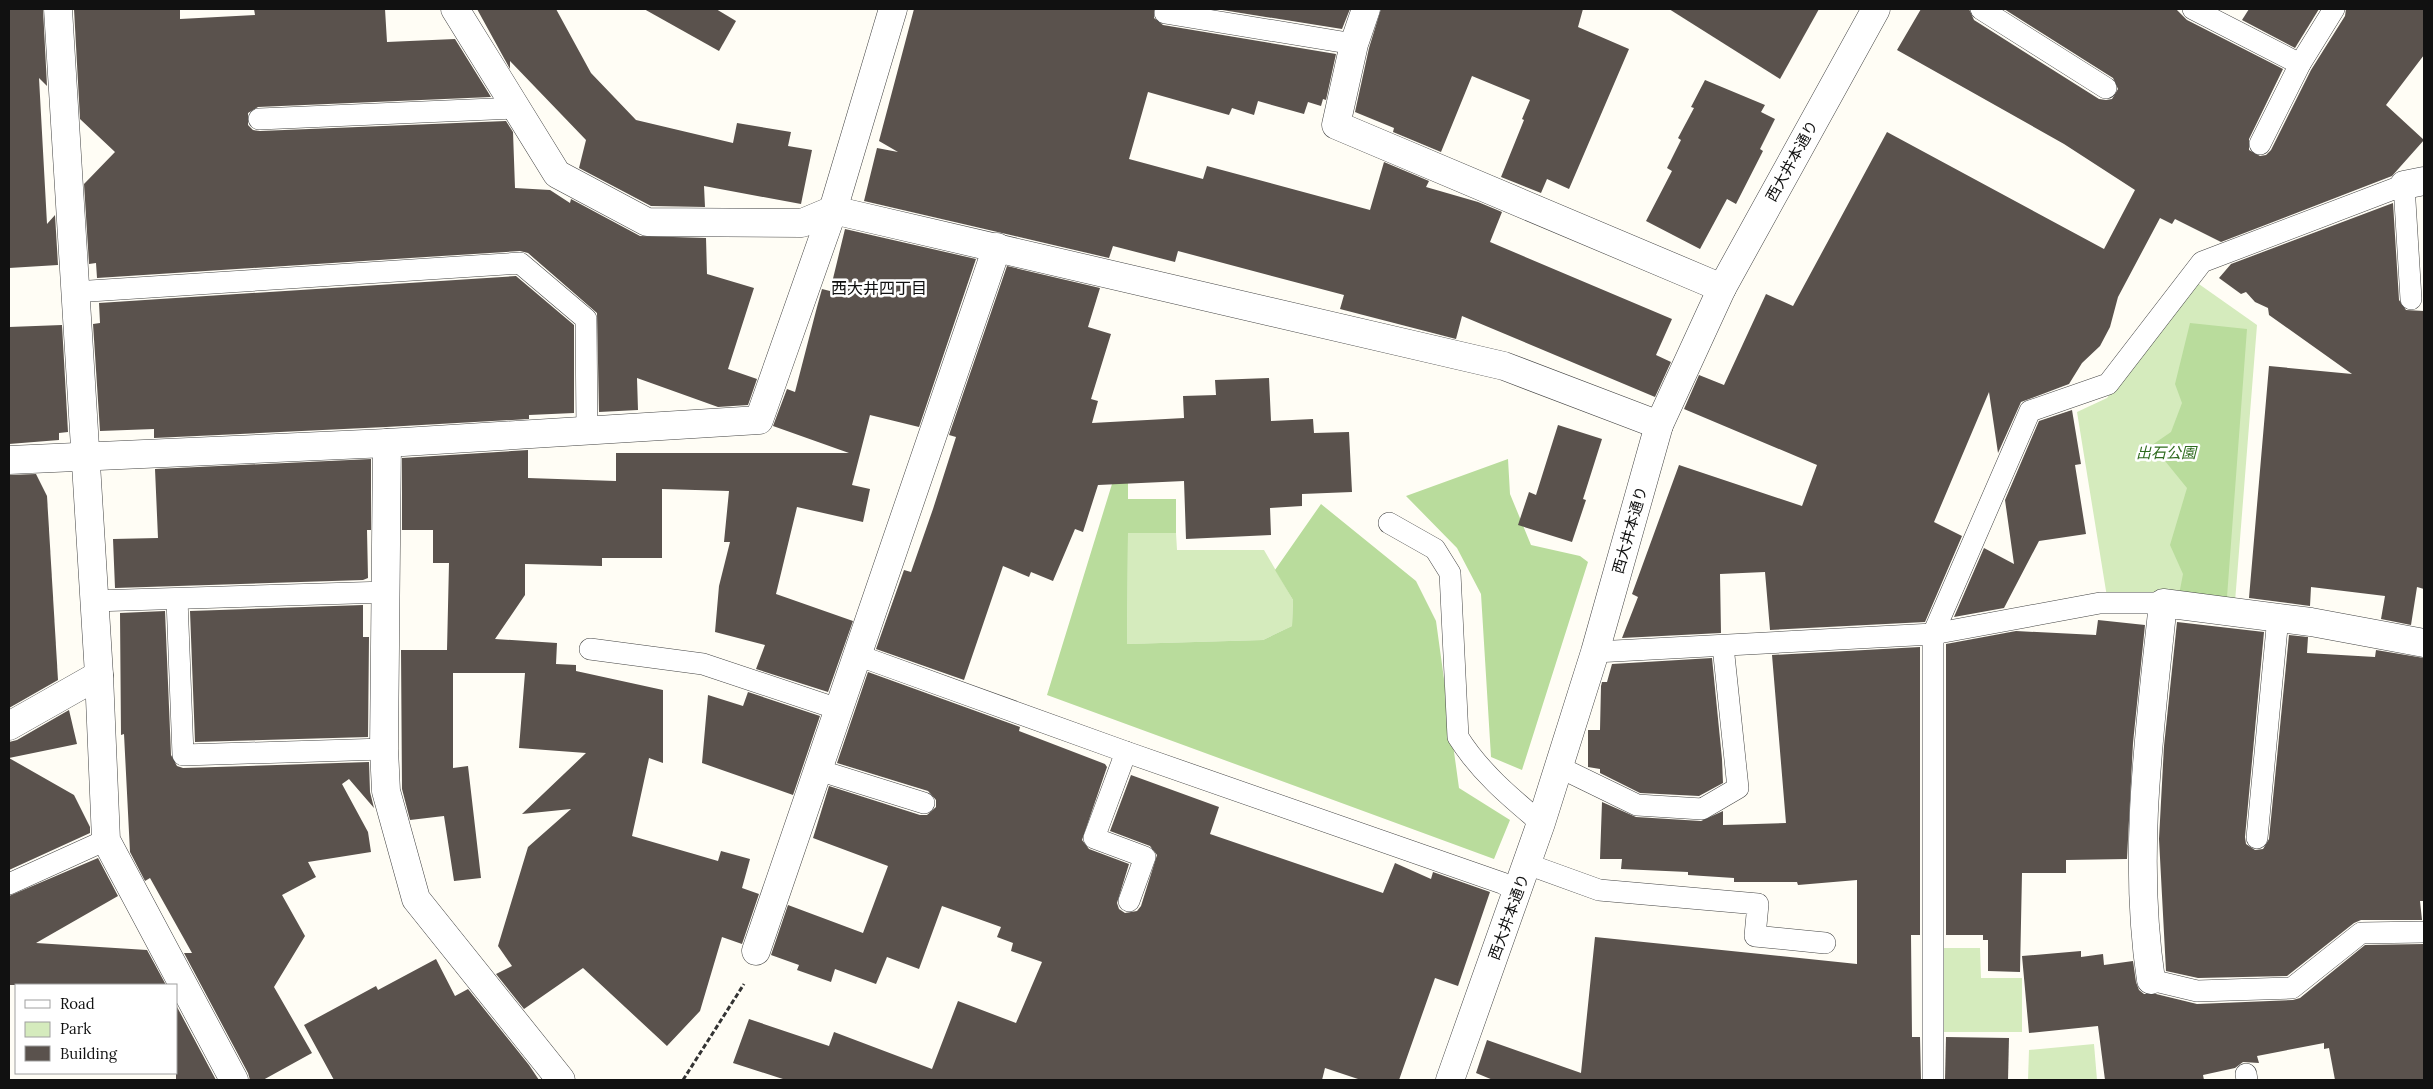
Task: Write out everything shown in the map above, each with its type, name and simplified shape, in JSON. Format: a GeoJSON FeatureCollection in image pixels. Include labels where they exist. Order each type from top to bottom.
{"type":"FeatureCollection","features":[{"type":"Feature","properties":{"kind":"street"},"geometry":{"type":"LineString","coordinates":[[58,9],[84,456],[99,674],[106,840],[234,1080]]}},
{"type":"Feature","properties":{"kind":"street"},"geometry":{"type":"LineString","coordinates":[[455,9],[557,174],[647,222],[802,223],[833,210],[1504,366],[1660,425]]}},
{"type":"Feature","properties":{"kind":"street"},"geometry":{"type":"LineString","coordinates":[[9,460],[387,444],[759,420],[833,210],[893,9]]}},
{"type":"Feature","properties":{"kind":"street"},"geometry":{"type":"LineString","coordinates":[[1366,9],[1354,44],[1336,125],[1722,288]]}},
{"type":"Feature","properties":{"kind":"street","name":"西大井本通り"},"geometry":{"type":"LineString","coordinates":[[1450,1080],[1518,892],[1559,767],[1595,652],[1660,425],[1722,288],[1876,9]]}},
{"type":"Feature","properties":{"kind":"street"},"geometry":{"type":"LineString","coordinates":[[756,951],[997,247]]}},
{"type":"Feature","properties":{"kind":"street"},"geometry":{"type":"LineString","coordinates":[[387,444],[384,749],[386,791],[416,899],[561,1080]]}},
{"type":"Feature","properties":{"kind":"street"},"geometry":{"type":"LineString","coordinates":[[2151,980],[2145,937],[2143,850],[2148,750],[2163,603],[2278,617],[2424,642]]}},
{"type":"Feature","properties":{"kind":"street"},"geometry":{"type":"LineString","coordinates":[[9,726],[99,674]]}},
{"type":"Feature","properties":{"kind":"lane"},"geometry":{"type":"LineString","coordinates":[[1981,9],[2106,88]]}},
{"type":"Feature","properties":{"kind":"lane"},"geometry":{"type":"LineString","coordinates":[[2193,9],[2300,64]]}},
{"type":"Feature","properties":{"kind":"lane"},"geometry":{"type":"LineString","coordinates":[[2260,144],[2300,64],[2334,9]]}},
{"type":"Feature","properties":{"kind":"lane"},"geometry":{"type":"LineString","coordinates":[[1165,13],[1354,44]]}},
{"type":"Feature","properties":{"kind":"lane"},"geometry":{"type":"LineString","coordinates":[[259,118],[517,108]]}},
{"type":"Feature","properties":{"kind":"lane"},"geometry":{"type":"LineString","coordinates":[[1933,1080],[1934,634],[2030,411],[2108,384],[2202,262],[2414,183],[2411,300]]}},
{"type":"Feature","properties":{"kind":"lane"},"geometry":{"type":"LineString","coordinates":[[74,292],[520,263],[586,319],[587,431]]}},
{"type":"Feature","properties":{"kind":"lane"},"geometry":{"type":"LineString","coordinates":[[1389,523],[1435,549],[1450,573],[1458,737],[1470,756],[1496,785],[1541,823]]}},
{"type":"Feature","properties":{"kind":"lane"},"geometry":{"type":"LineString","coordinates":[[93,601],[387,592]]}},
{"type":"Feature","properties":{"kind":"lane"},"geometry":{"type":"LineString","coordinates":[[177,599],[183,755],[384,749]]}},
{"type":"Feature","properties":{"kind":"lane"},"geometry":{"type":"LineString","coordinates":[[1595,652],[1934,634],[2100,603],[2163,603]]}},
{"type":"Feature","properties":{"kind":"lane"},"geometry":{"type":"LineString","coordinates":[[2256,838],[2278,617]]}},
{"type":"Feature","properties":{"kind":"lane"},"geometry":{"type":"LineString","coordinates":[[1559,767],[1637,805],[1702,809],[1738,788],[1723,646]]}},
{"type":"Feature","properties":{"kind":"lane"},"geometry":{"type":"LineString","coordinates":[[590,650],[703,664],[838,709]]}},
{"type":"Feature","properties":{"kind":"lane"},"geometry":{"type":"LineString","coordinates":[[858,655],[1126,752],[1502,883],[1518,892]]}},
{"type":"Feature","properties":{"kind":"lane"},"geometry":{"type":"LineString","coordinates":[[1126,752],[1094,838],[1146,857],[1129,901]]}},
{"type":"Feature","properties":{"kind":"lane"},"geometry":{"type":"LineString","coordinates":[[818,770],[924,803]]}},
{"type":"Feature","properties":{"kind":"lane"},"geometry":{"type":"LineString","coordinates":[[9,884],[106,840]]}},
{"type":"Feature","properties":{"kind":"lane"},"geometry":{"type":"LineString","coordinates":[[1527,864],[1598,890],[1758,904],[1755,936],[1825,943]]}},
{"type":"Feature","properties":{"kind":"lane"},"geometry":{"type":"LineString","coordinates":[[2151,980],[2197,991],[2292,988],[2361,933],[2424,932]]}},
{"type":"Feature","properties":{"kind":"path"},"geometry":{"type":"LineString","coordinates":[[683,1080],[742,990],[756,951]]}},
{"type":"Feature","properties":{"kind":"green space","name":"出石公園"},"geometry":{"type":"Polygon","coordinates":[[[2196,282],[2257,325],[2235,602],[2107,597],[2077,412],[2107,398],[2196,282]]]}},
{"type":"Feature","properties":{"kind":"green space"},"geometry":{"type":"Polygon","coordinates":[[[2190,323],[2247,329],[2227,597],[2178,600],[2183,574],[2170,545],[2187,488],[2152,445],[2171,432],[2182,403],[2175,384],[2190,323]]]}},
{"type":"Feature","properties":{"kind":"green space"},"geometry":{"type":"Polygon","coordinates":[[[1128,432],[1128,499],[1176,499],[1176,533],[1128,533],[1127,644],[1263,640],[1292,626],[1293,600],[1275,570],[1321,504],[1416,581],[1436,621],[1459,788],[1510,820],[1494,859],[1047,695],[1128,432]]]}},
{"type":"Feature","properties":{"kind":"green space"},"geometry":{"type":"Polygon","coordinates":[[[1508,459],[1510,494],[1531,545],[1580,556],[1588,562],[1522,770],[1491,757],[1481,594],[1457,548],[1406,496],[1508,459]]]}},
{"type":"Feature","properties":{"kind":"green space"},"geometry":{"type":"Polygon","coordinates":[[[1128,533],[1176,533],[1177,550],[1264,550],[1293,600],[1292,626],[1263,640],[1127,644],[1128,533]]]}},
{"type":"Feature","properties":{"kind":"green space"},"geometry":{"type":"Polygon","coordinates":[[[1939,948],[1980,948],[1981,978],[2022,978],[2022,1032],[1939,1032],[1939,948]]]}},
{"type":"Feature","properties":{"kind":"green space"},"geometry":{"type":"Polygon","coordinates":[[[2094,1044],[2097,1080],[2028,1080],[2029,1050],[2094,1044]]]}},
{"type":"Feature","properties":{"kind":"building"},"geometry":{"type":"Polygon","coordinates":[[[9,9],[43,9],[47,86],[39,78],[47,224],[55,215],[58,265],[9,268],[9,9]]]}},
{"type":"Feature","properties":{"kind":"building"},"geometry":{"type":"Polygon","coordinates":[[[74,9],[180,9],[180,19],[255,15],[254,9],[385,9],[387,42],[455,39],[491,97],[258,107],[248,113],[248,125],[253,130],[260,131],[506,121],[513,132],[515,188],[550,190],[570,203],[571,199],[640,236],[706,238],[707,274],[754,288],[728,369],[757,379],[748,405],[718,407],[637,378],[638,410],[599,412],[597,313],[528,253],[520,251],[97,278],[96,263],[89,264],[84,184],[115,152],[80,119],[74,9]]]}},
{"type":"Feature","properties":{"kind":"building"},"geometry":{"type":"Polygon","coordinates":[[[477,9],[556,9],[591,73],[636,120],[733,143],[737,123],[791,132],[788,146],[812,150],[801,204],[704,186],[705,207],[651,206],[579,168],[586,140],[510,61],[510,69],[477,9]]]}},
{"type":"Feature","properties":{"kind":"building"},"geometry":{"type":"Polygon","coordinates":[[[644,9],[716,9],[736,21],[719,51],[644,9]]]}},
{"type":"Feature","properties":{"kind":"building"},"geometry":{"type":"Polygon","coordinates":[[[914,9],[1154,9],[1154,18],[1163,25],[1336,54],[1326,100],[1323,99],[1321,106],[1308,102],[1304,114],[1258,101],[1254,115],[1232,108],[1229,115],[1148,92],[1129,159],[1203,179],[1207,166],[1370,210],[1384,162],[1429,181],[1426,187],[1478,202],[1502,212],[1490,242],[1672,319],[1656,355],[1671,362],[1655,397],[1462,316],[1456,339],[1340,309],[1344,295],[1178,251],[1175,262],[1113,246],[1109,258],[864,201],[877,148],[898,152],[879,141],[914,9]]]}},
{"type":"Feature","properties":{"kind":"building"},"geometry":{"type":"Polygon","coordinates":[[[1216,9],[1350,9],[1342,29],[1216,9]]]}},
{"type":"Feature","properties":{"kind":"building"},"geometry":{"type":"Polygon","coordinates":[[[1381,9],[1583,9],[1578,27],[1629,49],[1569,189],[1547,179],[1541,193],[1501,177],[1530,100],[1472,76],[1441,152],[1393,132],[1394,128],[1355,112],[1369,48],[1381,9]]]}},
{"type":"Feature","properties":{"kind":"building"},"geometry":{"type":"Polygon","coordinates":[[[1669,9],[1819,9],[1780,79],[1669,9]]]}},
{"type":"Feature","properties":{"kind":"building"},"geometry":{"type":"Polygon","coordinates":[[[1921,9],[1969,9],[1974,20],[2099,99],[2106,100],[2112,99],[2118,89],[2113,78],[2004,9],[2176,9],[2187,20],[2283,69],[2249,139],[2249,150],[2260,156],[2266,155],[2271,150],[2311,70],[2345,16],[2346,9],[2424,9],[2424,55],[2386,105],[2424,140],[2392,176],[2221,242],[2175,219],[2172,224],[2160,218],[2118,297],[2110,327],[2100,346],[2082,363],[2069,384],[2021,402],[1998,453],[1989,392],[1934,522],[1962,536],[1925,622],[1770,630],[1765,572],[1720,574],[1721,633],[1622,638],[1638,597],[1632,594],[1679,465],[1802,506],[1817,465],[1684,409],[1699,375],[1724,385],[1766,294],[1793,306],[1887,132],[2104,249],[2135,190],[2064,144],[1897,50],[1921,9]]]}},
{"type":"Feature","properties":{"kind":"building"},"geometry":{"type":"Polygon","coordinates":[[[2249,9],[2319,9],[2295,48],[2242,20],[2249,9]]]}},
{"type":"Feature","properties":{"kind":"building"},"geometry":{"type":"Polygon","coordinates":[[[1705,80],[1765,105],[1761,112],[1775,119],[1760,149],[1763,151],[1736,204],[1727,199],[1700,249],[1646,221],[1672,171],[1667,168],[1681,140],[1678,138],[1694,108],[1691,107],[1705,80]]]}},
{"type":"Feature","properties":{"kind":"building"},"geometry":{"type":"Polygon","coordinates":[[[2393,203],[2399,300],[2406,310],[2424,311],[2424,589],[2417,587],[2411,625],[2381,619],[2385,596],[2311,587],[2310,606],[2249,598],[2269,366],[2352,374],[2269,315],[2268,308],[2255,302],[2246,292],[2241,294],[2219,278],[2231,264],[2393,203]]]}},
{"type":"Feature","properties":{"kind":"building"},"geometry":{"type":"Polygon","coordinates":[[[845,229],[976,259],[919,427],[870,415],[852,485],[870,489],[863,522],[797,507],[776,594],[853,621],[828,692],[756,669],[765,645],[715,632],[719,586],[730,542],[724,542],[729,491],[662,489],[662,558],[602,558],[602,566],[525,564],[525,595],[495,639],[557,643],[556,664],[576,665],[576,671],[663,690],[663,763],[649,758],[632,836],[718,861],[721,851],[750,859],[742,888],[759,894],[742,944],[722,937],[700,1011],[667,1046],[583,968],[524,1009],[496,974],[512,966],[498,946],[528,847],[571,809],[522,814],[586,753],[519,748],[525,673],[453,673],[453,768],[468,766],[481,878],[454,881],[444,816],[410,820],[402,789],[401,650],[447,650],[449,563],[433,563],[433,530],[402,530],[402,458],[528,450],[528,478],[616,481],[616,453],[849,453],[773,426],[787,389],[795,392],[822,289],[830,291],[845,229]]]}},
{"type":"Feature","properties":{"kind":"building"},"geometry":{"type":"Polygon","coordinates":[[[1007,266],[1100,288],[1088,327],[1111,334],[1091,399],[1098,401],[1092,423],[1184,418],[1183,396],[1216,395],[1215,380],[1269,378],[1271,421],[1313,419],[1314,433],[1349,432],[1352,492],[1302,494],[1302,506],[1270,508],[1271,535],[1186,539],[1184,481],[1098,485],[1083,532],[1075,529],[1053,581],[1031,572],[1029,577],[1003,566],[964,680],[876,649],[904,570],[911,572],[933,509],[956,437],[949,435],[1007,266]]]}},
{"type":"Feature","properties":{"kind":"building"},"geometry":{"type":"Polygon","coordinates":[[[516,276],[574,325],[574,413],[529,415],[529,419],[154,438],[154,429],[100,431],[93,324],[100,323],[99,303],[516,276]]]}},
{"type":"Feature","properties":{"kind":"building"},"geometry":{"type":"Polygon","coordinates":[[[62,325],[68,432],[59,433],[59,440],[9,444],[9,327],[62,325]]]}},
{"type":"Feature","properties":{"kind":"building"},"geometry":{"type":"Polygon","coordinates":[[[2072,410],[2081,464],[2075,465],[2086,534],[2039,541],[2004,608],[1954,617],[1984,548],[2014,564],[2005,500],[2039,421],[2072,410]]]}},
{"type":"Feature","properties":{"kind":"building"},"geometry":{"type":"Polygon","coordinates":[[[1558,425],[1602,439],[1583,499],[1586,500],[1572,542],[1518,525],[1529,492],[1536,495],[1558,425]]]}},
{"type":"Feature","properties":{"kind":"building"},"geometry":{"type":"Polygon","coordinates":[[[371,459],[371,530],[367,530],[368,578],[363,580],[115,588],[113,539],[158,538],[155,469],[371,459]]]}},
{"type":"Feature","properties":{"kind":"building"},"geometry":{"type":"Polygon","coordinates":[[[36,474],[47,496],[58,680],[9,708],[9,475],[36,474]]]}},
{"type":"Feature","properties":{"kind":"building"},"geometry":{"type":"Polygon","coordinates":[[[363,605],[363,637],[369,637],[368,737],[195,742],[190,611],[363,605]]]}},
{"type":"Feature","properties":{"kind":"building"},"geometry":{"type":"Polygon","coordinates":[[[165,611],[171,755],[177,766],[183,768],[369,762],[370,792],[374,808],[349,779],[342,784],[368,832],[371,852],[308,862],[316,877],[282,895],[305,936],[274,987],[312,1053],[263,1080],[250,1080],[184,953],[192,953],[150,878],[145,881],[130,852],[124,734],[121,735],[120,613],[165,611]]]}},
{"type":"Feature","properties":{"kind":"building"},"geometry":{"type":"Polygon","coordinates":[[[2098,620],[2145,625],[2133,743],[2127,859],[2066,860],[2066,873],[2022,873],[2020,972],[1988,971],[1988,940],[1983,940],[1983,935],[1946,935],[1946,644],[2016,631],[2096,635],[2098,620]]]}},
{"type":"Feature","properties":{"kind":"building"},"geometry":{"type":"Polygon","coordinates":[[[2177,622],[2264,632],[2245,837],[2246,844],[2255,850],[2263,849],[2269,839],[2289,635],[2308,637],[2307,653],[2375,657],[2376,650],[2424,658],[2424,901],[2420,901],[2422,920],[2361,920],[2354,923],[2287,976],[2198,978],[2166,971],[2159,839],[2164,746],[2177,622]]]}},
{"type":"Feature","properties":{"kind":"building"},"geometry":{"type":"Polygon","coordinates":[[[1920,647],[1920,935],[1911,935],[1912,1037],[1920,1037],[1921,1080],[1493,1080],[1476,1073],[1487,1040],[1581,1073],[1595,937],[1857,964],[1857,880],[1798,885],[1797,882],[1734,882],[1734,878],[1688,875],[1688,872],[1621,869],[1622,859],[1600,859],[1602,802],[1636,817],[1701,821],[1723,811],[1723,825],[1786,823],[1772,655],[1920,647]]]}},
{"type":"Feature","properties":{"kind":"building"},"geometry":{"type":"Polygon","coordinates":[[[1712,658],[1723,783],[1699,796],[1640,793],[1600,773],[1600,769],[1588,767],[1588,730],[1600,730],[1601,686],[1602,682],[1607,682],[1612,664],[1712,658]]]}},
{"type":"Feature","properties":{"kind":"building"},"geometry":{"type":"Polygon","coordinates":[[[868,672],[1020,727],[1019,731],[1105,764],[1107,767],[1082,840],[1089,849],[1129,864],[1117,903],[1119,909],[1125,913],[1137,911],[1141,906],[1157,855],[1150,846],[1110,831],[1131,775],[1219,807],[1210,834],[1383,893],[1395,863],[1431,879],[1433,872],[1490,892],[1458,986],[1435,978],[1399,1080],[1361,1080],[1325,1068],[1322,1080],[786,1080],[733,1063],[749,1019],[829,1046],[834,1032],[932,1069],[958,1001],[1016,1023],[1042,962],[1011,951],[1013,943],[997,937],[1001,927],[942,906],[919,969],[887,957],[876,984],[835,969],[831,982],[797,970],[799,965],[771,955],[788,905],[863,933],[888,866],[813,838],[829,786],[920,815],[927,815],[936,807],[936,800],[928,791],[837,763],[868,672]]]}},
{"type":"Feature","properties":{"kind":"building"},"geometry":{"type":"Polygon","coordinates":[[[748,692],[820,716],[793,795],[702,763],[708,695],[743,706],[748,692]]]}},
{"type":"Feature","properties":{"kind":"building"},"geometry":{"type":"Polygon","coordinates":[[[69,710],[77,744],[9,758],[9,742],[17,740],[69,710]]]}},
{"type":"Feature","properties":{"kind":"building"},"geometry":{"type":"Polygon","coordinates":[[[9,758],[74,795],[90,827],[90,833],[9,870],[9,758]]]}},
{"type":"Feature","properties":{"kind":"building"},"geometry":{"type":"Polygon","coordinates":[[[98,858],[118,896],[36,943],[147,950],[165,984],[9,985],[9,896],[98,858]]]}},
{"type":"Feature","properties":{"kind":"building"},"geometry":{"type":"Polygon","coordinates":[[[2424,944],[2424,1080],[2335,1080],[2329,1048],[2324,1049],[2324,1043],[2257,1056],[2259,1063],[2243,1062],[2235,1068],[2203,1075],[2204,1080],[2105,1080],[2098,1026],[2029,1033],[2022,956],[2081,951],[2081,957],[2103,954],[2104,965],[2133,961],[2136,982],[2139,990],[2144,994],[2156,994],[2197,1004],[2293,1000],[2300,998],[2365,945],[2424,944]]]}},
{"type":"Feature","properties":{"kind":"building"},"geometry":{"type":"Polygon","coordinates":[[[436,959],[455,996],[468,989],[539,1080],[334,1080],[304,1025],[376,986],[378,990],[436,959]]]}},
{"type":"Feature","properties":{"kind":"building"},"geometry":{"type":"Polygon","coordinates":[[[178,1009],[216,1080],[176,1080],[176,1074],[178,1074],[178,1009]]]}},
{"type":"Feature","properties":{"kind":"building"},"geometry":{"type":"Polygon","coordinates":[[[1946,1037],[2009,1038],[2008,1080],[1945,1080],[1946,1037]]]}},
{"type":"Feature","properties":{"kind":"district","name":"西大井四丁目"},"geometry":{"type":"Point","coordinates":[879,288]}}]}
